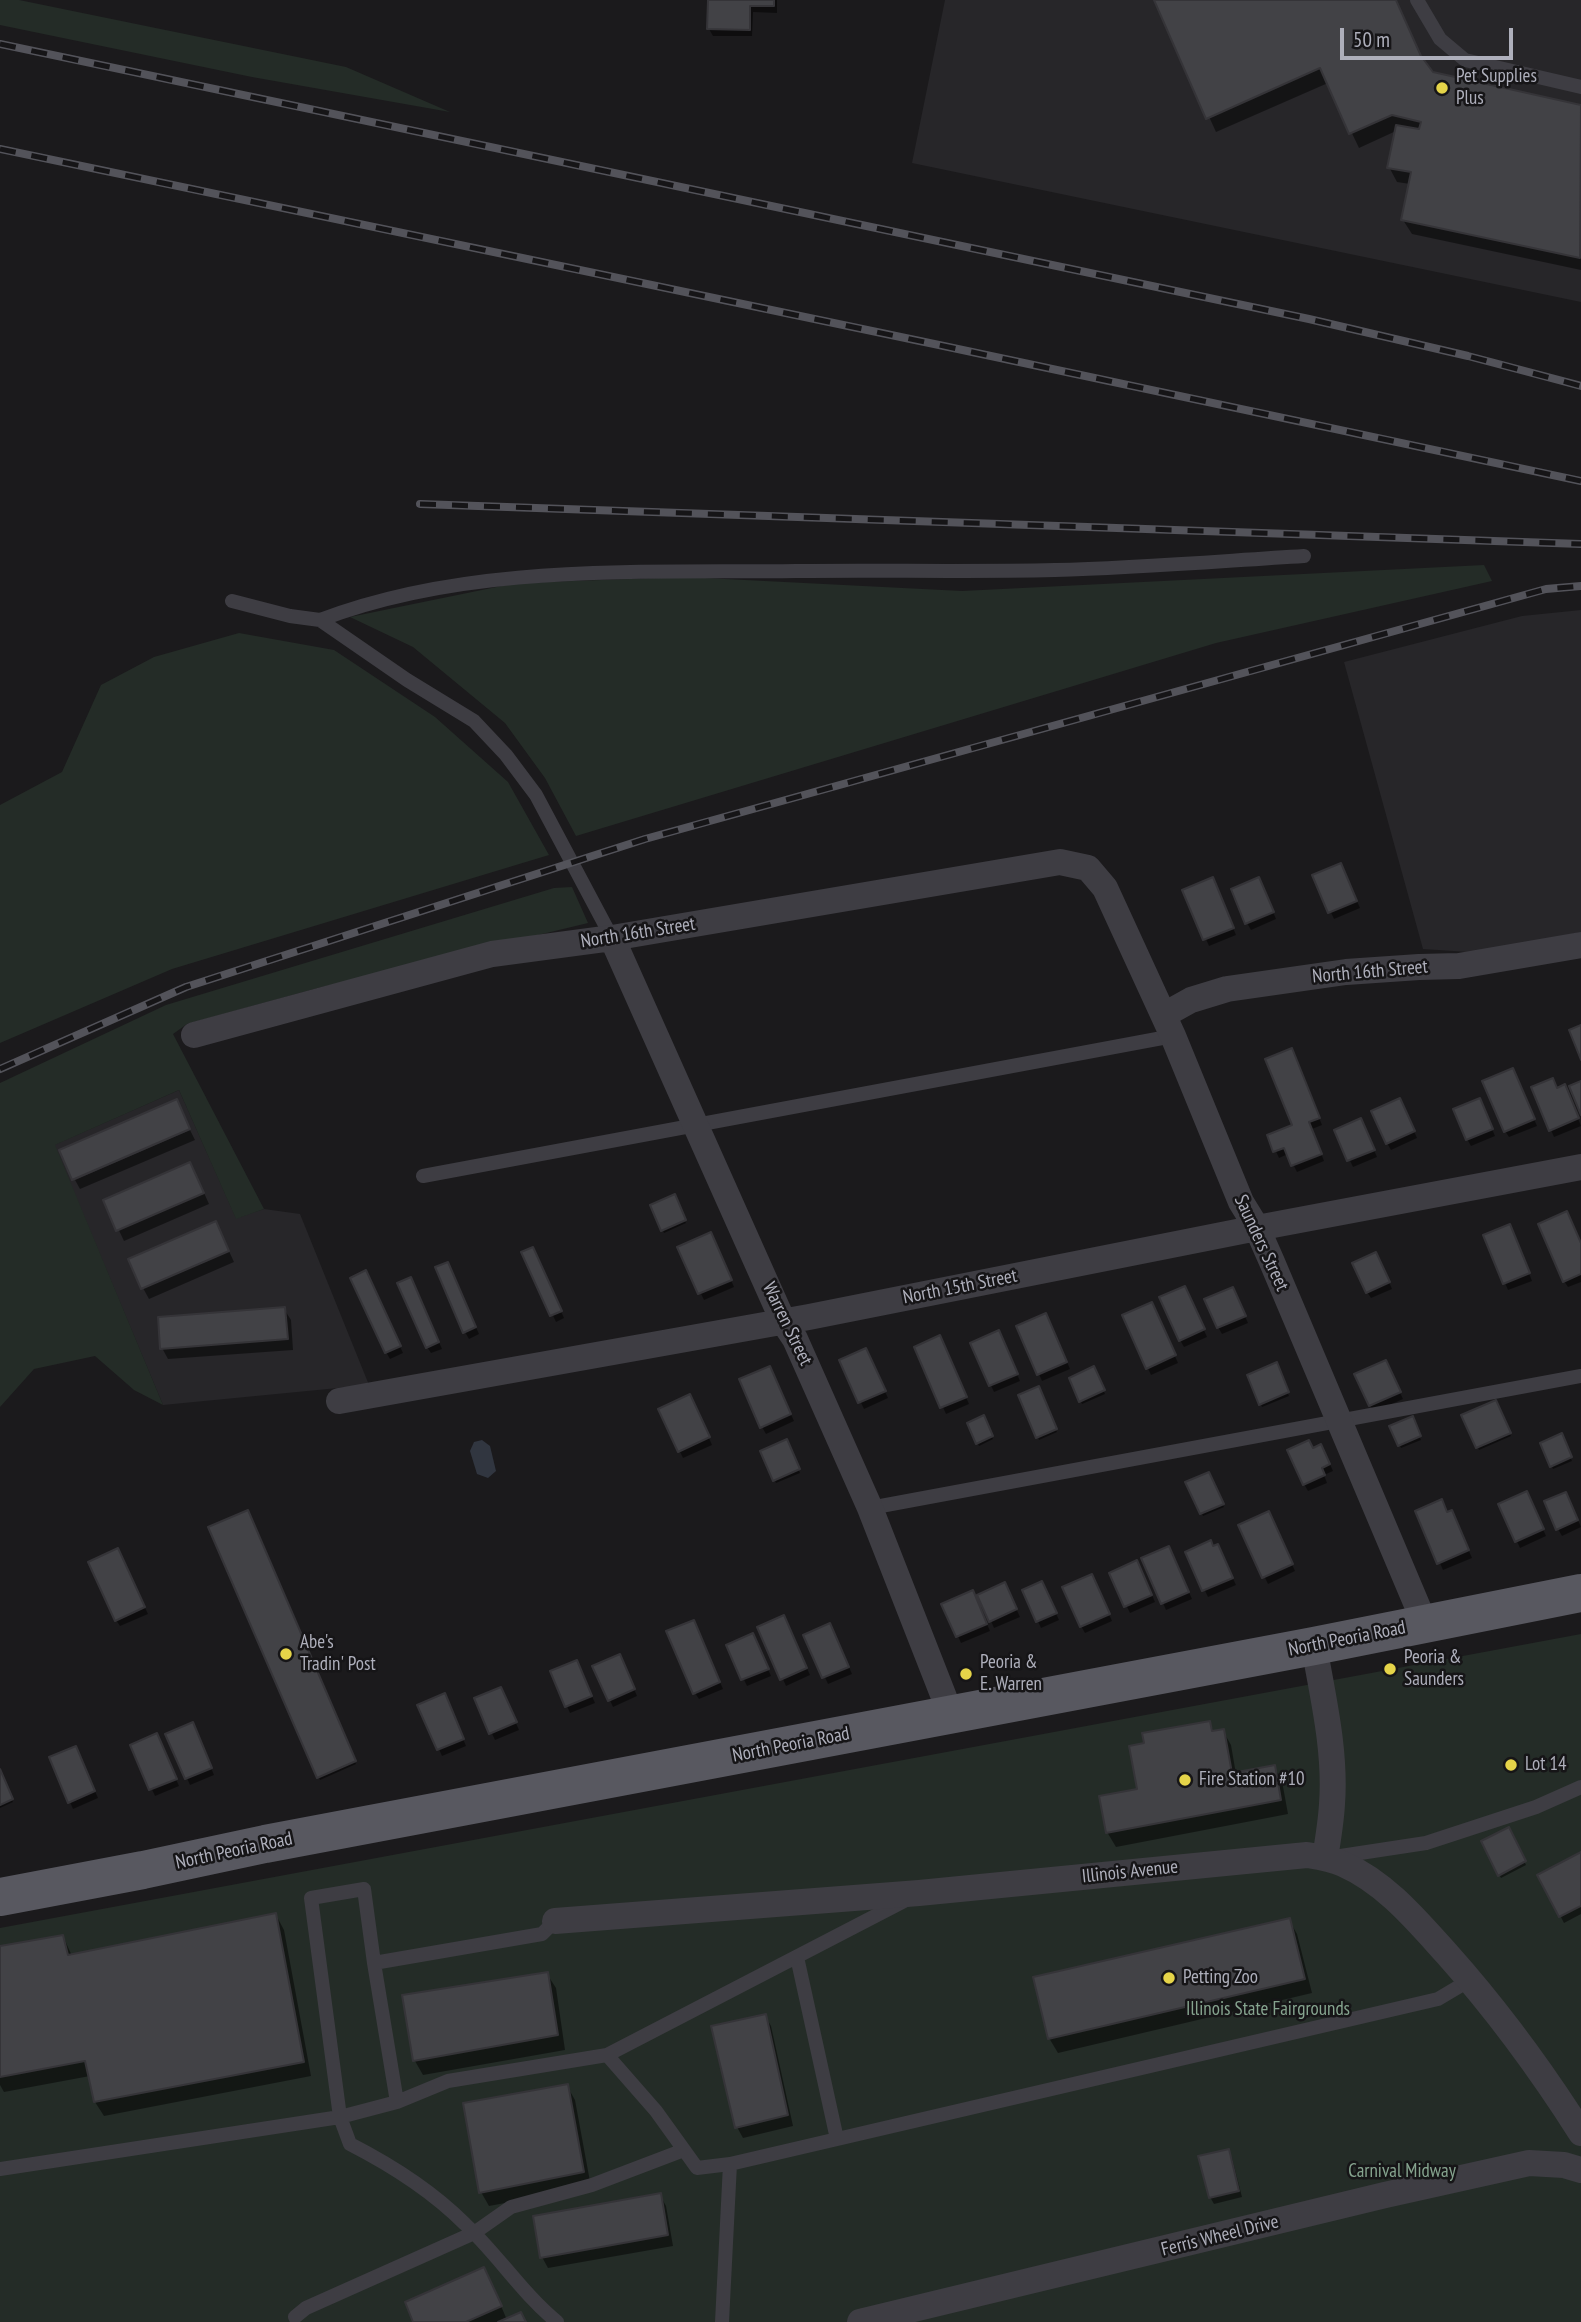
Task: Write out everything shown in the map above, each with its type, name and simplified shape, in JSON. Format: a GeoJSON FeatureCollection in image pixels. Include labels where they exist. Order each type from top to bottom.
{"type":"FeatureCollection","features":[{"type":"Feature","properties":{"kind":"main road","name":"North Peoria Road"},"geometry":{"type":"LineString","coordinates":[[0,1897],[1581,1593]]}},
{"type":"Feature","properties":{"kind":"street","name":"North 16th Street"},"geometry":{"type":"LineString","coordinates":[[194,1035],[492,954],[612,938],[1060,862],[1088,868]]}},
{"type":"Feature","properties":{"kind":"street","name":"Saunders Street"},"geometry":{"type":"LineString","coordinates":[[1088,868],[1105,888],[1168,1026],[1241,1202],[1257,1228],[1425,1624]]}},
{"type":"Feature","properties":{"kind":"street","name":"Warren Street"},"geometry":{"type":"LineString","coordinates":[[612,938],[783,1321],[795,1339],[870,1508],[951,1715]]}},
{"type":"Feature","properties":{"kind":"street","name":"North 16th Street"},"geometry":{"type":"LineString","coordinates":[[1168,1026],[1191,1000],[1227,989],[1346,972],[1459,967],[1581,945]]}},
{"type":"Feature","properties":{"kind":"street","name":"North 15th Street"},"geometry":{"type":"LineString","coordinates":[[339,1401],[783,1321],[1581,1167]]}},
{"type":"Feature","properties":{"kind":"street"},"geometry":{"type":"LineString","coordinates":[[1314,1646],[1325,1707],[1331,1770],[1332,1803],[1325,1858]]}},
{"type":"Feature","properties":{"kind":"street","name":"Illinois Avenue"},"geometry":{"type":"LineString","coordinates":[[555,1921],[919,1893],[1307,1855],[1325,1858],[1344,1864],[1382,1889],[1411,1915],[1471,1980],[1522,2045],[1581,2133]]}},
{"type":"Feature","properties":{"kind":"street","name":"Ferris Wheel Drive"},"geometry":{"type":"LineString","coordinates":[[860,2322],[1529,2163],[1564,2165],[1581,2170]]}},
{"type":"Feature","properties":{"kind":"lane"},"geometry":{"type":"LineString","coordinates":[[1417,0],[1440,39],[1465,60],[1581,87]]}},
{"type":"Feature","properties":{"kind":"lane"},"geometry":{"type":"LineString","coordinates":[[320,620],[360,605],[474,584],[555,575],[685,570],[1055,570],[1304,555]]}},
{"type":"Feature","properties":{"kind":"lane"},"geometry":{"type":"LineString","coordinates":[[232,601],[290,616],[320,620],[407,680],[474,721],[506,755],[536,795],[612,938]]}},
{"type":"Feature","properties":{"kind":"lane"},"geometry":{"type":"LineString","coordinates":[[423,1176],[696,1125],[1168,1026]]}},
{"type":"Feature","properties":{"kind":"lane"},"geometry":{"type":"LineString","coordinates":[[870,1508],[1581,1376]]}},
{"type":"Feature","properties":{"kind":"lane"},"geometry":{"type":"LineString","coordinates":[[1325,1858],[1426,1843],[1536,1807],[1581,1787]]}},
{"type":"Feature","properties":{"kind":"lane"},"geometry":{"type":"LineString","coordinates":[[397,2102],[364,1889],[311,1898],[340,2117],[350,2144],[390,2165],[465,2223],[541,2309],[557,2322]]}},
{"type":"Feature","properties":{"kind":"lane"},"geometry":{"type":"LineString","coordinates":[[0,2169],[340,2117],[397,2102],[448,2081],[607,2055],[919,1893]]}},
{"type":"Feature","properties":{"kind":"lane"},"geometry":{"type":"LineString","coordinates":[[374,1963],[542,1934],[555,1921]]}},
{"type":"Feature","properties":{"kind":"lane"},"geometry":{"type":"LineString","coordinates":[[797,1956],[837,2139]]}},
{"type":"Feature","properties":{"kind":"lane"},"geometry":{"type":"LineString","coordinates":[[607,2055],[656,2111],[697,2168],[730,2164],[1438,1999],[1471,1980]]}},
{"type":"Feature","properties":{"kind":"lane"},"geometry":{"type":"LineString","coordinates":[[295,2317],[306,2308],[474,2234],[510,2207],[574,2191],[684,2150]]}},
{"type":"Feature","properties":{"kind":"lane"},"geometry":{"type":"LineString","coordinates":[[722,2322],[730,2164]]}},
{"type":"Feature","properties":{"kind":"shaded area"},"geometry":{"type":"Polygon","coordinates":[[[945,0],[1581,0],[1581,302],[912,163],[945,0]]]}},
{"type":"Feature","properties":{"kind":"shaded area"},"geometry":{"type":"Polygon","coordinates":[[[1581,610],[1581,932],[1526,944],[1468,952],[1423,949],[1344,662],[1522,616],[1581,610]]]}},
{"type":"Feature","properties":{"kind":"shaded area"},"geometry":{"type":"Polygon","coordinates":[[[179,1090],[236,1218],[264,1209],[300,1214],[369,1385],[163,1405],[54,1145],[179,1090]]]}},
{"type":"Feature","properties":{"kind":"shaded area"},"geometry":{"type":"Polygon","coordinates":[[[482,1440],[490,1446],[496,1471],[488,1478],[477,1474],[470,1451],[474,1442],[482,1440]]]}},
{"type":"Feature","properties":{"kind":"green space"},"geometry":{"type":"Polygon","coordinates":[[[0,0],[19,0],[346,67],[450,112],[252,77],[0,25],[0,0]]]}},
{"type":"Feature","properties":{"kind":"green space"},"geometry":{"type":"Polygon","coordinates":[[[1484,565],[1492,581],[1216,643],[576,836],[545,778],[505,723],[413,647],[350,617],[516,583],[686,577],[962,591],[1484,565]]]}},
{"type":"Feature","properties":{"kind":"green space"},"geometry":{"type":"Polygon","coordinates":[[[239,633],[334,650],[435,717],[508,782],[549,855],[172,969],[0,1043],[0,805],[62,772],[101,685],[154,657],[239,633]]]}},
{"type":"Feature","properties":{"kind":"green space"},"geometry":{"type":"Polygon","coordinates":[[[572,887],[588,923],[318,988],[187,1024],[173,1034],[264,1209],[236,1219],[179,1090],[55,1145],[163,1405],[134,1390],[95,1356],[34,1369],[0,1407],[0,1083],[166,1005],[554,888],[572,887]]]}},
{"type":"Feature","properties":{"kind":"green space","name":"Illinois State Fairgrounds"},"geometry":{"type":"Polygon","coordinates":[[[1581,1634],[1581,2322],[0,2322],[0,1928],[1581,1634]]]}},
{"type":"Feature","properties":{"kind":"building"},"geometry":{"type":"Polygon","coordinates":[[[708,0],[774,0],[774,6],[750,6],[750,30],[707,29],[708,0]]]}},
{"type":"Feature","properties":{"kind":"building"},"geometry":{"type":"Polygon","coordinates":[[[1154,0],[1396,0],[1421,56],[1433,72],[1581,105],[1580,258],[1401,220],[1411,172],[1387,168],[1396,125],[1419,129],[1421,122],[1392,115],[1349,134],[1320,68],[1206,119],[1154,0]]]}},
{"type":"Feature","properties":{"kind":"building"},"geometry":{"type":"Polygon","coordinates":[[[1341,863],[1357,901],[1328,913],[1312,875],[1341,863]]]}},
{"type":"Feature","properties":{"kind":"building"},"geometry":{"type":"Polygon","coordinates":[[[1213,877],[1234,928],[1203,940],[1182,890],[1213,877]]]}},
{"type":"Feature","properties":{"kind":"building"},"geometry":{"type":"Polygon","coordinates":[[[1259,877],[1274,912],[1245,924],[1231,889],[1259,877]]]}},
{"type":"Feature","properties":{"kind":"building"},"geometry":{"type":"Polygon","coordinates":[[[1581,1025],[1581,1060],[1569,1030],[1581,1025]]]}},
{"type":"Feature","properties":{"kind":"building"},"geometry":{"type":"Polygon","coordinates":[[[1292,1048],[1320,1118],[1309,1122],[1322,1154],[1291,1166],[1284,1148],[1273,1152],[1267,1135],[1292,1125],[1265,1059],[1292,1048]]]}},
{"type":"Feature","properties":{"kind":"building"},"geometry":{"type":"Polygon","coordinates":[[[1513,1068],[1535,1119],[1504,1132],[1482,1081],[1513,1068]]]}},
{"type":"Feature","properties":{"kind":"building"},"geometry":{"type":"Polygon","coordinates":[[[1553,1078],[1557,1088],[1565,1084],[1579,1118],[1549,1131],[1531,1087],[1553,1078]]]}},
{"type":"Feature","properties":{"kind":"building"},"geometry":{"type":"Polygon","coordinates":[[[1581,1081],[1581,1115],[1569,1086],[1581,1081]]]}},
{"type":"Feature","properties":{"kind":"building"},"geometry":{"type":"Polygon","coordinates":[[[1400,1098],[1415,1131],[1386,1144],[1371,1111],[1400,1098]]]}},
{"type":"Feature","properties":{"kind":"building"},"geometry":{"type":"Polygon","coordinates":[[[1480,1098],[1493,1129],[1466,1140],[1453,1109],[1480,1098]]]}},
{"type":"Feature","properties":{"kind":"building"},"geometry":{"type":"Polygon","coordinates":[[[177,1099],[190,1129],[72,1180],[59,1150],[177,1099]]]}},
{"type":"Feature","properties":{"kind":"building"},"geometry":{"type":"Polygon","coordinates":[[[1361,1118],[1375,1150],[1347,1161],[1334,1130],[1361,1118]]]}},
{"type":"Feature","properties":{"kind":"building"},"geometry":{"type":"Polygon","coordinates":[[[190,1162],[204,1193],[116,1231],[103,1200],[190,1162]]]}},
{"type":"Feature","properties":{"kind":"building"},"geometry":{"type":"Polygon","coordinates":[[[675,1194],[686,1220],[661,1231],[650,1205],[675,1194]]]}},
{"type":"Feature","properties":{"kind":"building"},"geometry":{"type":"Polygon","coordinates":[[[1567,1211],[1581,1243],[1581,1274],[1563,1282],[1538,1224],[1567,1211]]]}},
{"type":"Feature","properties":{"kind":"building"},"geometry":{"type":"Polygon","coordinates":[[[216,1221],[229,1251],[141,1289],[128,1259],[216,1221]]]}},
{"type":"Feature","properties":{"kind":"building"},"geometry":{"type":"Polygon","coordinates":[[[1510,1224],[1530,1273],[1503,1284],[1483,1235],[1510,1224]]]}},
{"type":"Feature","properties":{"kind":"building"},"geometry":{"type":"Polygon","coordinates":[[[711,1232],[732,1280],[698,1294],[677,1247],[711,1232]]]}},
{"type":"Feature","properties":{"kind":"building"},"geometry":{"type":"Polygon","coordinates":[[[533,1247],[562,1311],[550,1316],[521,1252],[533,1247]]]}},
{"type":"Feature","properties":{"kind":"building"},"geometry":{"type":"Polygon","coordinates":[[[1376,1252],[1390,1282],[1366,1293],[1352,1263],[1376,1252]]]}},
{"type":"Feature","properties":{"kind":"building"},"geometry":{"type":"Polygon","coordinates":[[[448,1262],[476,1327],[463,1333],[435,1267],[448,1262]]]}},
{"type":"Feature","properties":{"kind":"building"},"geometry":{"type":"Polygon","coordinates":[[[366,1270],[401,1346],[385,1353],[350,1278],[366,1270]]]}},
{"type":"Feature","properties":{"kind":"building"},"geometry":{"type":"Polygon","coordinates":[[[411,1277],[439,1342],[426,1348],[397,1283],[411,1277]]]}},
{"type":"Feature","properties":{"kind":"building"},"geometry":{"type":"Polygon","coordinates":[[[1185,1286],[1205,1329],[1179,1341],[1159,1297],[1185,1286]]]}},
{"type":"Feature","properties":{"kind":"building"},"geometry":{"type":"Polygon","coordinates":[[[1233,1287],[1246,1316],[1217,1328],[1204,1299],[1233,1287]]]}},
{"type":"Feature","properties":{"kind":"building"},"geometry":{"type":"Polygon","coordinates":[[[1152,1302],[1176,1355],[1146,1369],[1122,1315],[1152,1302]]]}},
{"type":"Feature","properties":{"kind":"building"},"geometry":{"type":"Polygon","coordinates":[[[285,1307],[288,1339],[160,1349],[158,1317],[285,1307]]]}},
{"type":"Feature","properties":{"kind":"building"},"geometry":{"type":"Polygon","coordinates":[[[1046,1313],[1067,1362],[1037,1375],[1016,1326],[1046,1313]]]}},
{"type":"Feature","properties":{"kind":"building"},"geometry":{"type":"Polygon","coordinates":[[[999,1330],[1018,1374],[989,1386],[970,1343],[999,1330]]]}},
{"type":"Feature","properties":{"kind":"building"},"geometry":{"type":"Polygon","coordinates":[[[940,1335],[967,1397],[940,1408],[914,1347],[940,1335]]]}},
{"type":"Feature","properties":{"kind":"building"},"geometry":{"type":"Polygon","coordinates":[[[866,1348],[886,1391],[858,1403],[839,1360],[866,1348]]]}},
{"type":"Feature","properties":{"kind":"building"},"geometry":{"type":"Polygon","coordinates":[[[1386,1360],[1401,1392],[1369,1406],[1354,1374],[1386,1360]]]}},
{"type":"Feature","properties":{"kind":"building"},"geometry":{"type":"Polygon","coordinates":[[[1277,1362],[1289,1392],[1259,1405],[1247,1375],[1277,1362]]]}},
{"type":"Feature","properties":{"kind":"building"},"geometry":{"type":"Polygon","coordinates":[[[770,1366],[791,1414],[760,1428],[739,1379],[770,1366]]]}},
{"type":"Feature","properties":{"kind":"building"},"geometry":{"type":"Polygon","coordinates":[[[1094,1366],[1105,1390],[1079,1402],[1069,1378],[1094,1366]]]}},
{"type":"Feature","properties":{"kind":"building"},"geometry":{"type":"Polygon","coordinates":[[[1039,1386],[1057,1429],[1036,1438],[1018,1395],[1039,1386]]]}},
{"type":"Feature","properties":{"kind":"building"},"geometry":{"type":"Polygon","coordinates":[[[690,1394],[710,1437],[678,1452],[658,1409],[690,1394]]]}},
{"type":"Feature","properties":{"kind":"building"},"geometry":{"type":"Polygon","coordinates":[[[1496,1400],[1511,1433],[1476,1448],[1461,1415],[1496,1400]]]}},
{"type":"Feature","properties":{"kind":"building"},"geometry":{"type":"Polygon","coordinates":[[[984,1415],[993,1436],[976,1444],[967,1423],[984,1415]]]}},
{"type":"Feature","properties":{"kind":"building"},"geometry":{"type":"Polygon","coordinates":[[[1413,1416],[1421,1436],[1398,1446],[1389,1426],[1413,1416]]]}},
{"type":"Feature","properties":{"kind":"building"},"geometry":{"type":"Polygon","coordinates":[[[1562,1433],[1572,1457],[1550,1467],[1540,1443],[1562,1433]]]}},
{"type":"Feature","properties":{"kind":"building"},"geometry":{"type":"Polygon","coordinates":[[[787,1439],[800,1469],[773,1481],[760,1451],[787,1439]]]}},
{"type":"Feature","properties":{"kind":"building"},"geometry":{"type":"Polygon","coordinates":[[[1309,1440],[1313,1448],[1321,1444],[1330,1464],[1322,1468],[1325,1475],[1303,1485],[1287,1450],[1309,1440]]]}},
{"type":"Feature","properties":{"kind":"building"},"geometry":{"type":"Polygon","coordinates":[[[1209,1472],[1224,1504],[1200,1514],[1185,1482],[1209,1472]]]}},
{"type":"Feature","properties":{"kind":"building"},"geometry":{"type":"Polygon","coordinates":[[[1527,1491],[1544,1529],[1515,1542],[1498,1504],[1527,1491]]]}},
{"type":"Feature","properties":{"kind":"building"},"geometry":{"type":"Polygon","coordinates":[[[1566,1492],[1578,1520],[1556,1530],[1544,1501],[1566,1492]]]}},
{"type":"Feature","properties":{"kind":"building"},"geometry":{"type":"Polygon","coordinates":[[[1442,1499],[1447,1512],[1452,1510],[1469,1550],[1437,1564],[1415,1511],[1442,1499]]]}},
{"type":"Feature","properties":{"kind":"building"},"geometry":{"type":"Polygon","coordinates":[[[248,1510],[356,1761],[317,1778],[208,1527],[248,1510]]]}},
{"type":"Feature","properties":{"kind":"building"},"geometry":{"type":"Polygon","coordinates":[[[1269,1511],[1293,1564],[1262,1578],[1238,1525],[1269,1511]]]}},
{"type":"Feature","properties":{"kind":"building"},"geometry":{"type":"Polygon","coordinates":[[[1211,1540],[1213,1546],[1218,1544],[1233,1578],[1202,1591],[1185,1552],[1211,1540]]]}},
{"type":"Feature","properties":{"kind":"building"},"geometry":{"type":"Polygon","coordinates":[[[1169,1546],[1189,1592],[1161,1604],[1141,1558],[1169,1546]]]}},
{"type":"Feature","properties":{"kind":"building"},"geometry":{"type":"Polygon","coordinates":[[[118,1548],[145,1607],[115,1621],[88,1562],[118,1548]]]}},
{"type":"Feature","properties":{"kind":"building"},"geometry":{"type":"Polygon","coordinates":[[[1137,1560],[1152,1595],[1124,1607],[1109,1573],[1137,1560]]]}},
{"type":"Feature","properties":{"kind":"building"},"geometry":{"type":"Polygon","coordinates":[[[1092,1574],[1110,1614],[1080,1627],[1062,1587],[1092,1574]]]}},
{"type":"Feature","properties":{"kind":"building"},"geometry":{"type":"Polygon","coordinates":[[[1042,1581],[1057,1613],[1036,1622],[1022,1590],[1042,1581]]]}},
{"type":"Feature","properties":{"kind":"building"},"geometry":{"type":"Polygon","coordinates":[[[1005,1582],[1017,1609],[989,1622],[977,1595],[1005,1582]]]}},
{"type":"Feature","properties":{"kind":"building"},"geometry":{"type":"Polygon","coordinates":[[[973,1590],[987,1624],[956,1637],[941,1604],[973,1590]]]}},
{"type":"Feature","properties":{"kind":"building"},"geometry":{"type":"Polygon","coordinates":[[[784,1615],[807,1668],[780,1680],[757,1627],[784,1615]]]}},
{"type":"Feature","properties":{"kind":"building"},"geometry":{"type":"Polygon","coordinates":[[[694,1620],[720,1682],[693,1694],[666,1631],[694,1620]]]}},
{"type":"Feature","properties":{"kind":"building"},"geometry":{"type":"Polygon","coordinates":[[[830,1623],[849,1667],[822,1678],[803,1635],[830,1623]]]}},
{"type":"Feature","properties":{"kind":"building"},"geometry":{"type":"Polygon","coordinates":[[[753,1633],[769,1669],[741,1680],[726,1645],[753,1633]]]}},
{"type":"Feature","properties":{"kind":"building"},"geometry":{"type":"Polygon","coordinates":[[[620,1654],[635,1689],[608,1701],[592,1666],[620,1654]]]}},
{"type":"Feature","properties":{"kind":"building"},"geometry":{"type":"Polygon","coordinates":[[[577,1660],[592,1696],[565,1707],[550,1671],[577,1660]]]}},
{"type":"Feature","properties":{"kind":"building"},"geometry":{"type":"Polygon","coordinates":[[[501,1687],[517,1722],[489,1734],[474,1698],[501,1687]]]}},
{"type":"Feature","properties":{"kind":"building"},"geometry":{"type":"Polygon","coordinates":[[[445,1693],[464,1739],[437,1750],[417,1705],[445,1693]]]}},
{"type":"Feature","properties":{"kind":"building"},"geometry":{"type":"Polygon","coordinates":[[[1210,1721],[1212,1731],[1224,1729],[1232,1773],[1275,1765],[1281,1800],[1106,1833],[1099,1796],[1137,1789],[1129,1746],[1144,1743],[1142,1733],[1210,1721]]]}},
{"type":"Feature","properties":{"kind":"building"},"geometry":{"type":"Polygon","coordinates":[[[193,1722],[212,1768],[185,1779],[165,1734],[193,1722]]]}},
{"type":"Feature","properties":{"kind":"building"},"geometry":{"type":"Polygon","coordinates":[[[157,1733],[177,1779],[149,1790],[130,1745],[157,1733]]]}},
{"type":"Feature","properties":{"kind":"building"},"geometry":{"type":"Polygon","coordinates":[[[76,1746],[95,1791],[68,1803],[49,1757],[76,1746]]]}},
{"type":"Feature","properties":{"kind":"building"},"geometry":{"type":"Polygon","coordinates":[[[0,1769],[13,1799],[0,1805],[0,1769]]]}},
{"type":"Feature","properties":{"kind":"building"},"geometry":{"type":"Polygon","coordinates":[[[1509,1827],[1526,1861],[1498,1876],[1481,1841],[1509,1827]]]}},
{"type":"Feature","properties":{"kind":"building"},"geometry":{"type":"Polygon","coordinates":[[[1581,1852],[1581,1906],[1559,1917],[1537,1875],[1581,1852]]]}},
{"type":"Feature","properties":{"kind":"building"},"geometry":{"type":"Polygon","coordinates":[[[276,1913],[304,2062],[94,2102],[85,2061],[0,2077],[0,1946],[63,1935],[68,1955],[276,1913]]]}},
{"type":"Feature","properties":{"kind":"building","name":"Petting Zoo"},"geometry":{"type":"Polygon","coordinates":[[[1290,1918],[1305,1979],[1048,2039],[1033,1977],[1290,1918]]]}},
{"type":"Feature","properties":{"kind":"building"},"geometry":{"type":"Polygon","coordinates":[[[548,1972],[558,2035],[413,2061],[402,1995],[548,1972]]]}},
{"type":"Feature","properties":{"kind":"building"},"geometry":{"type":"Polygon","coordinates":[[[766,2014],[788,2115],[735,2128],[711,2026],[766,2014]]]}},
{"type":"Feature","properties":{"kind":"building"},"geometry":{"type":"Polygon","coordinates":[[[568,2084],[584,2172],[479,2193],[463,2103],[568,2084]]]}},
{"type":"Feature","properties":{"kind":"building"},"geometry":{"type":"Polygon","coordinates":[[[1229,2149],[1239,2191],[1209,2198],[1198,2156],[1229,2149]]]}},
{"type":"Feature","properties":{"kind":"building"},"geometry":{"type":"Polygon","coordinates":[[[661,2193],[668,2235],[540,2258],[533,2216],[661,2193]]]}},
{"type":"Feature","properties":{"kind":"building"},"geometry":{"type":"Polygon","coordinates":[[[484,2267],[502,2306],[466,2322],[413,2322],[405,2302],[484,2267]]]}},
{"type":"Feature","properties":{"kind":"building"},"geometry":{"type":"Polygon","coordinates":[[[521,2312],[526,2322],[498,2322],[521,2312]]]}},
{"type":"Feature","properties":{"kind":"railway"},"geometry":{"type":"LineString","coordinates":[[0,44],[1309,319],[1468,356],[1581,386]]}},
{"type":"Feature","properties":{"kind":"railway"},"geometry":{"type":"LineString","coordinates":[[0,149],[1581,481]]}},
{"type":"Feature","properties":{"kind":"railway"},"geometry":{"type":"LineString","coordinates":[[420,504],[1581,544]]}},
{"type":"Feature","properties":{"kind":"railway"},"geometry":{"type":"LineString","coordinates":[[0,1069],[186,987],[645,839],[1546,589],[1581,586]]}},
{"type":"Feature","properties":{"kind":"place","name":"Pet Supplies Plus"},"geometry":{"type":"Point","coordinates":[1442,88]}},
{"type":"Feature","properties":{"kind":"place","name":"Abe's Tradin' Post"},"geometry":{"type":"Point","coordinates":[286,1654]}},
{"type":"Feature","properties":{"kind":"place","name":"Peoria & Saunders"},"geometry":{"type":"Point","coordinates":[1390,1669]}},
{"type":"Feature","properties":{"kind":"place","name":"Peoria & E. Warren"},"geometry":{"type":"Point","coordinates":[966,1674]}},
{"type":"Feature","properties":{"kind":"place","name":"Lot 14"},"geometry":{"type":"Point","coordinates":[1511,1765]}},
{"type":"Feature","properties":{"kind":"place","name":"Fire Station #10"},"geometry":{"type":"Point","coordinates":[1185,1780]}},
{"type":"Feature","properties":{"kind":"place","name":"Petting Zoo"},"geometry":{"type":"Point","coordinates":[1169,1978]}},
{"type":"Feature","properties":{"kind":"park label","name":"Carnival Midway"},"geometry":{"type":"Point","coordinates":[1402,2172]}}]}
